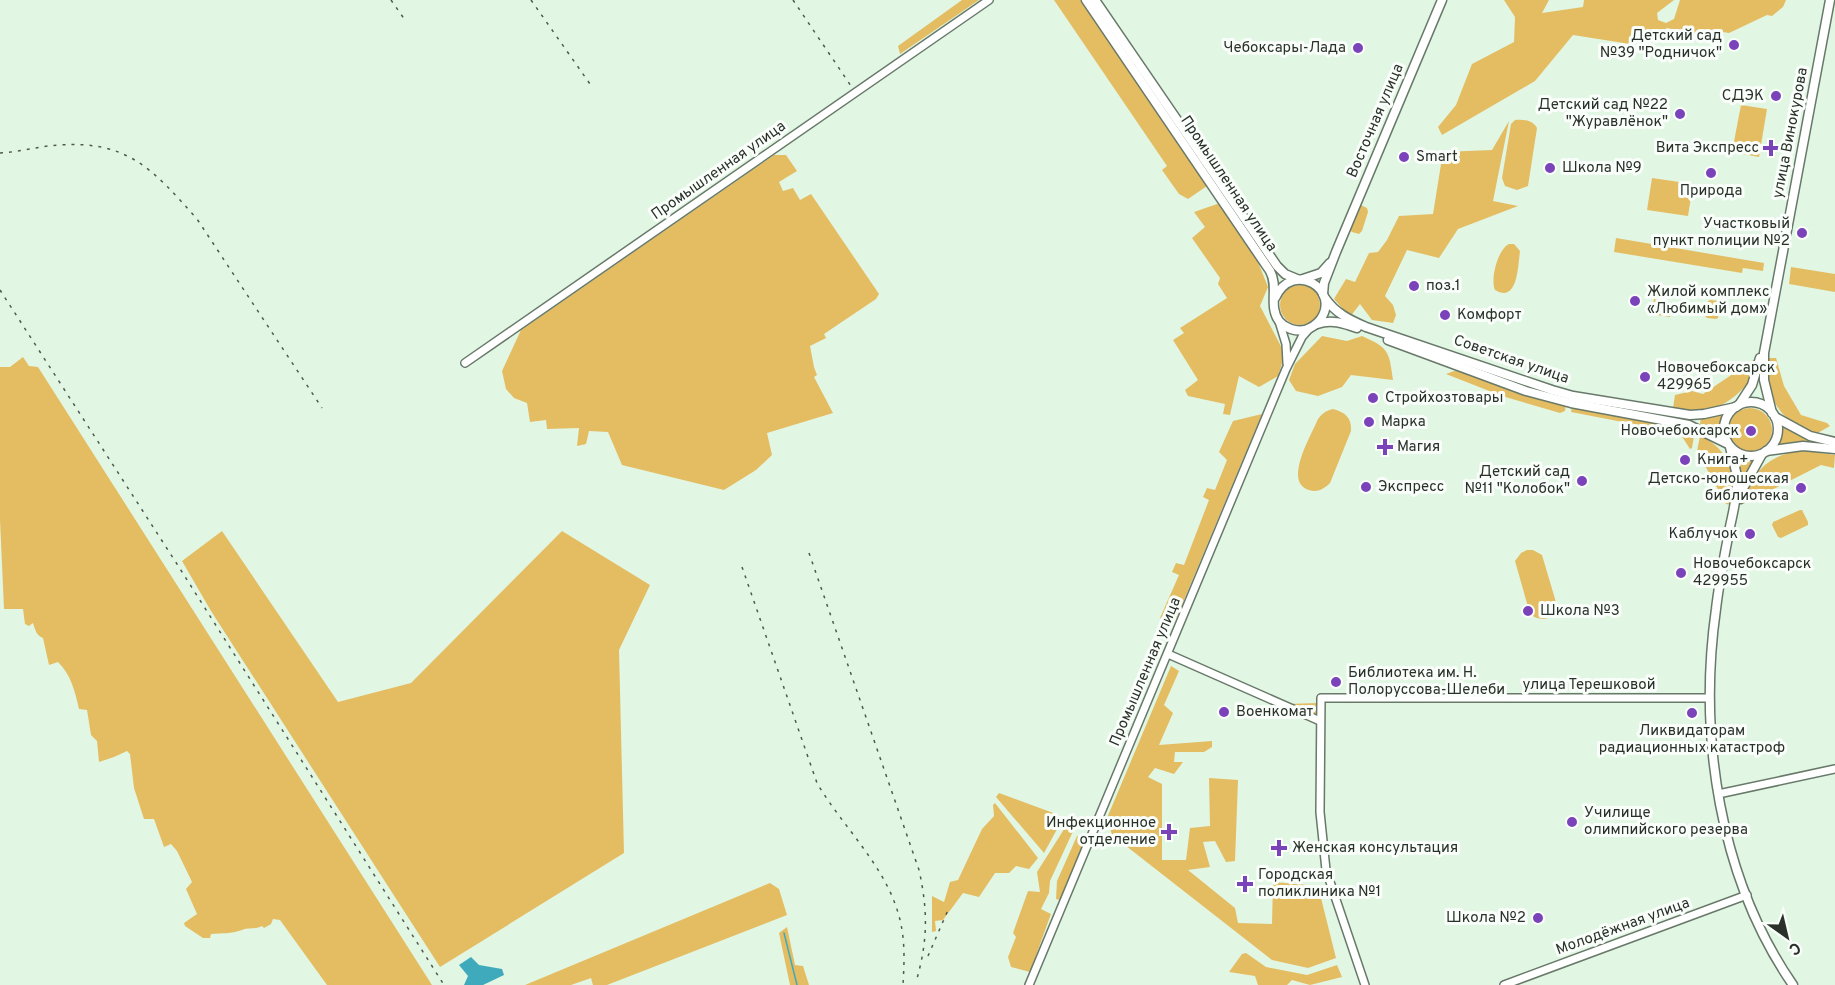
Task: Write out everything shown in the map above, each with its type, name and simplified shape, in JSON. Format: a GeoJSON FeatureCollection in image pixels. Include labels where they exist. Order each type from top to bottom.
{"type":"FeatureCollection","features":[{"type":"Feature","properties":{"kind":"main road","name":"Промышленная улица"},"geometry":{"type":"LineString","coordinates":[[1086,0],[1117,38]]}},
{"type":"Feature","properties":{"kind":"main road","name":"Промышленная улица"},"geometry":{"type":"LineString","coordinates":[[1095,0],[1117,38],[1216,184],[1270,271],[1274,280],[1275,298]]}},
{"type":"Feature","properties":{"kind":"main road","name":"Восточная улица"},"geometry":{"type":"LineString","coordinates":[[1324,296],[1324,283],[1336,252],[1442,0]]}},
{"type":"Feature","properties":{"kind":"main road","name":"улица Винокурова"},"geometry":{"type":"LineString","coordinates":[[1773,415],[1764,380],[1764,353],[1825,0]]}},
{"type":"Feature","properties":{"kind":"main road","name":"улица Винокурова"},"geometry":{"type":"LineString","coordinates":[[1803,130],[1830,0]]}},
{"type":"Feature","properties":{"kind":"main road","name":"Промышленная улица"},"geometry":{"type":"LineString","coordinates":[[1216,184],[1277,266],[1285,274],[1300,279]]}},
{"type":"Feature","properties":{"kind":"main road","name":"улица Винокурова"},"geometry":{"type":"LineString","coordinates":[[1737,406],[1752,385],[1756,374],[1790,202]]}},
{"type":"Feature","properties":{"kind":"main road","name":"Восточная улица"},"geometry":{"type":"LineString","coordinates":[[1300,279],[1321,273],[1329,265],[1336,252]]}},
{"type":"Feature","properties":{"kind":"main road"},"geometry":{"type":"LineString","coordinates":[[1300,279],[1316,285],[1324,296],[1324,312],[1313,326],[1302,330],[1292,329],[1283,324],[1274,307],[1275,298],[1284,284],[1300,279]]}},
{"type":"Feature","properties":{"kind":"main road","name":"Советская улица"},"geometry":{"type":"LineString","coordinates":[[1324,296],[1342,315],[1366,329]]}},
{"type":"Feature","properties":{"kind":"main road","name":"Советская улица"},"geometry":{"type":"LineString","coordinates":[[1313,326],[1324,322],[1336,322],[1366,329],[1538,395],[1684,423],[1729,445]]}},
{"type":"Feature","properties":{"kind":"main road","name":"Советская улица"},"geometry":{"type":"LineString","coordinates":[[1384,336],[1440,351],[1528,383],[1573,396],[1690,415],[1737,406]]}},
{"type":"Feature","properties":{"kind":"main road"},"geometry":{"type":"LineString","coordinates":[[1793,985],[1763,933],[1728,835],[1712,755],[1711,698],[1718,592],[1737,487],[1736,472],[1724,432],[1725,422],[1737,406],[1749,402],[1759,404],[1773,415],[1810,436],[1835,442]]}},
{"type":"Feature","properties":{"kind":"main road"},"geometry":{"type":"LineString","coordinates":[[1712,678],[1718,626],[1740,497],[1764,453],[1771,447],[1776,437],[1777,427],[1773,415]]}},
{"type":"Feature","properties":{"kind":"main road"},"geometry":{"type":"LineString","coordinates":[[1729,445],[1736,452],[1745,456],[1803,446],[1835,449]]}},
{"type":"Feature","properties":{"kind":"main road"},"geometry":{"type":"LineString","coordinates":[[1782,964],[1799,985]]}},
{"type":"Feature","properties":{"kind":"street","name":"Промышленная улица"},"geometry":{"type":"LineString","coordinates":[[465,363],[989,0]]}},
{"type":"Feature","properties":{"kind":"street","name":"Промышленная улица"},"geometry":{"type":"LineString","coordinates":[[1277,316],[1288,353],[1286,369]]}},
{"type":"Feature","properties":{"kind":"street","name":"Промышленная улица"},"geometry":{"type":"LineString","coordinates":[[1029,985],[1286,369],[1302,337],[1313,326]]}},
{"type":"Feature","properties":{"kind":"street"},"geometry":{"type":"LineString","coordinates":[[1168,654],[1320,722],[1320,812],[1326,870],[1365,985]]}},
{"type":"Feature","properties":{"kind":"street","name":"улица Терешковой"},"geometry":{"type":"LineString","coordinates":[[1320,722],[1321,698],[1711,698]]}},
{"type":"Feature","properties":{"kind":"street"},"geometry":{"type":"LineString","coordinates":[[1721,794],[1835,769]]}},
{"type":"Feature","properties":{"kind":"street","name":"Молодёжная улица"},"geometry":{"type":"LineString","coordinates":[[1504,985],[1749,894]]}},
{"type":"Feature","properties":{"kind":"shaded area"},"geometry":{"type":"Polygon","coordinates":[[[962,0],[979,0],[900,54],[898,46],[962,0]]]}},
{"type":"Feature","properties":{"kind":"shaded area"},"geometry":{"type":"Polygon","coordinates":[[[1054,0],[1081,0],[1207,186],[1188,199],[1179,194],[1162,170],[1167,166],[1054,0]]]}},
{"type":"Feature","properties":{"kind":"shaded area"},"geometry":{"type":"Polygon","coordinates":[[[1504,0],[1549,0],[1542,13],[1583,7],[1584,0],[1674,0],[1657,13],[1658,20],[1666,23],[1674,19],[1680,0],[1786,0],[1783,7],[1772,16],[1767,15],[1729,33],[1703,29],[1679,41],[1675,37],[1676,30],[1667,28],[1655,36],[1630,44],[1573,35],[1535,81],[1442,135],[1438,127],[1456,105],[1472,64],[1514,42],[1515,17],[1504,0]]]}},
{"type":"Feature","properties":{"kind":"shaded area"},"geometry":{"type":"Polygon","coordinates":[[[1741,105],[1767,109],[1759,157],[1732,152],[1741,105]]]}},
{"type":"Feature","properties":{"kind":"shaded area"},"geometry":{"type":"Polygon","coordinates":[[[1515,120],[1528,121],[1537,128],[1528,186],[1517,190],[1505,186],[1502,178],[1511,124],[1515,120]]]}},
{"type":"Feature","properties":{"kind":"shaded area"},"geometry":{"type":"Polygon","coordinates":[[[1509,121],[1493,201],[1518,206],[1458,229],[1439,258],[1407,250],[1385,296],[1393,305],[1396,315],[1393,323],[1372,320],[1360,304],[1350,317],[1334,299],[1346,279],[1355,282],[1369,253],[1378,252],[1399,216],[1433,214],[1443,152],[1492,150],[1509,121]]]}},
{"type":"Feature","properties":{"kind":"shaded area"},"geometry":{"type":"Polygon","coordinates":[[[774,155],[786,155],[797,171],[779,182],[783,191],[793,188],[800,200],[811,194],[879,294],[876,299],[824,334],[826,338],[810,346],[817,375],[814,377],[833,413],[767,433],[772,455],[756,470],[724,490],[622,465],[608,432],[589,431],[586,444],[577,446],[579,428],[547,429],[546,420],[530,422],[527,403],[514,398],[506,389],[502,371],[521,330],[774,155]]]}},
{"type":"Feature","properties":{"kind":"shaded area"},"geometry":{"type":"Polygon","coordinates":[[[1652,178],[1693,184],[1688,216],[1647,210],[1652,178]]]}},
{"type":"Feature","properties":{"kind":"shaded area"},"geometry":{"type":"Polygon","coordinates":[[[1220,203],[1258,262],[1268,287],[1260,306],[1285,354],[1278,376],[1259,387],[1239,376],[1230,415],[1223,414],[1225,404],[1188,396],[1185,390],[1198,380],[1173,340],[1184,333],[1180,328],[1227,298],[1218,284],[1220,278],[1192,238],[1205,227],[1194,212],[1220,203]]]}},
{"type":"Feature","properties":{"kind":"shaded area"},"geometry":{"type":"Polygon","coordinates":[[[1361,205],[1367,208],[1368,212],[1359,234],[1350,230],[1361,205]]]}},
{"type":"Feature","properties":{"kind":"shaded area"},"geometry":{"type":"Polygon","coordinates":[[[1616,238],[1764,263],[1763,271],[1743,268],[1742,273],[1614,252],[1616,238]]]}},
{"type":"Feature","properties":{"kind":"shaded area"},"geometry":{"type":"Polygon","coordinates":[[[1509,244],[1514,244],[1520,251],[1515,281],[1508,292],[1503,293],[1495,290],[1494,272],[1501,252],[1509,244]]]}},
{"type":"Feature","properties":{"kind":"shaded area"},"geometry":{"type":"Polygon","coordinates":[[[1791,267],[1835,274],[1835,292],[1789,284],[1791,267]]]}},
{"type":"Feature","properties":{"kind":"shaded area"},"geometry":{"type":"Polygon","coordinates":[[[1300,285],[1308,286],[1314,291],[1319,297],[1319,313],[1314,319],[1308,324],[1300,325],[1292,324],[1286,319],[1281,313],[1280,305],[1281,297],[1286,291],[1292,286],[1300,285]]]}},
{"type":"Feature","properties":{"kind":"shaded area"},"geometry":{"type":"Polygon","coordinates":[[[1654,299],[1672,303],[1670,317],[1651,314],[1654,299]]]}},
{"type":"Feature","properties":{"kind":"shaded area"},"geometry":{"type":"Polygon","coordinates":[[[1710,300],[1721,303],[1716,319],[1705,316],[1710,300]]]}},
{"type":"Feature","properties":{"kind":"shaded area"},"geometry":{"type":"Polygon","coordinates":[[[1322,336],[1347,341],[1362,336],[1378,344],[1389,356],[1393,380],[1351,375],[1342,387],[1318,396],[1296,391],[1289,380],[1295,364],[1322,336]]]}},
{"type":"Feature","properties":{"kind":"shaded area"},"geometry":{"type":"Polygon","coordinates":[[[23,357],[29,366],[38,367],[432,985],[327,985],[280,920],[273,919],[271,924],[264,928],[262,926],[230,933],[211,934],[210,938],[203,938],[185,926],[184,923],[197,914],[186,889],[192,882],[177,851],[171,844],[164,847],[154,819],[144,819],[134,788],[130,754],[127,751],[99,762],[97,741],[91,735],[87,710],[79,709],[66,672],[58,662],[49,665],[43,638],[35,630],[33,623],[29,626],[25,624],[23,609],[4,609],[0,520],[0,367],[10,367],[23,357]]]}},
{"type":"Feature","properties":{"kind":"shaded area"},"geometry":{"type":"Polygon","coordinates":[[[1758,357],[1747,384],[1723,404],[1692,414],[1673,408],[1675,395],[1692,391],[1703,394],[1758,357]]]}},
{"type":"Feature","properties":{"kind":"shaded area"},"geometry":{"type":"Polygon","coordinates":[[[1767,358],[1776,358],[1784,386],[1801,415],[1830,426],[1816,434],[1803,429],[1784,415],[1771,395],[1766,371],[1767,358]]]}},
{"type":"Feature","properties":{"kind":"shaded area"},"geometry":{"type":"Polygon","coordinates":[[[1464,371],[1566,404],[1565,411],[1560,413],[1502,396],[1446,374],[1464,371]]]}},
{"type":"Feature","properties":{"kind":"shaded area"},"geometry":{"type":"Polygon","coordinates":[[[1572,407],[1667,424],[1666,429],[1571,412],[1572,407]]]}},
{"type":"Feature","properties":{"kind":"shaded area"},"geometry":{"type":"Polygon","coordinates":[[[1750,408],[1766,414],[1772,430],[1766,446],[1750,452],[1734,446],[1728,430],[1734,414],[1750,408]]]}},
{"type":"Feature","properties":{"kind":"shaded area"},"geometry":{"type":"Polygon","coordinates":[[[1333,409],[1347,416],[1351,431],[1330,483],[1320,490],[1309,490],[1298,478],[1301,458],[1319,419],[1324,413],[1333,409]]]}},
{"type":"Feature","properties":{"kind":"shaded area"},"geometry":{"type":"Polygon","coordinates":[[[1723,412],[1725,415],[1720,428],[1721,434],[1718,436],[1700,424],[1701,417],[1723,412]]]}},
{"type":"Feature","properties":{"kind":"shaded area"},"geometry":{"type":"Polygon","coordinates":[[[1262,414],[1176,619],[1160,618],[1179,575],[1172,572],[1176,563],[1184,565],[1209,500],[1203,497],[1207,488],[1215,490],[1227,460],[1219,452],[1233,421],[1262,414]]]}},
{"type":"Feature","properties":{"kind":"shaded area"},"geometry":{"type":"Polygon","coordinates":[[[1782,424],[1835,446],[1806,443],[1778,446],[1782,424]]]}},
{"type":"Feature","properties":{"kind":"shaded area"},"geometry":{"type":"Polygon","coordinates":[[[1673,425],[1695,430],[1692,448],[1690,449],[1681,435],[1672,431],[1673,425]]]}},
{"type":"Feature","properties":{"kind":"shaded area"},"geometry":{"type":"Polygon","coordinates":[[[1700,436],[1717,447],[1729,463],[1734,479],[1731,505],[1726,504],[1697,451],[1700,436]]]}},
{"type":"Feature","properties":{"kind":"shaded area"},"geometry":{"type":"Polygon","coordinates":[[[1810,449],[1835,455],[1834,468],[1821,465],[1752,500],[1747,497],[1744,504],[1741,503],[1753,480],[1766,464],[1784,454],[1810,449]]]}},
{"type":"Feature","properties":{"kind":"shaded area"},"geometry":{"type":"Polygon","coordinates":[[[1740,457],[1752,459],[1754,463],[1746,473],[1742,474],[1737,459],[1740,457]]]}},
{"type":"Feature","properties":{"kind":"shaded area"},"geometry":{"type":"Polygon","coordinates":[[[1800,510],[1808,525],[1781,538],[1778,537],[1772,525],[1773,522],[1800,510]]]}},
{"type":"Feature","properties":{"kind":"shaded area"},"geometry":{"type":"Polygon","coordinates":[[[222,531],[338,702],[411,683],[562,531],[650,585],[619,650],[624,853],[440,967],[211,611],[182,561],[222,531]]]}},
{"type":"Feature","properties":{"kind":"shaded area"},"geometry":{"type":"Polygon","coordinates":[[[1533,550],[1542,555],[1558,609],[1552,616],[1545,619],[1530,614],[1515,561],[1521,553],[1533,550]]]}},
{"type":"Feature","properties":{"kind":"shaded area"},"geometry":{"type":"Polygon","coordinates":[[[1171,666],[1179,671],[1164,705],[1173,713],[1159,745],[1212,741],[1212,747],[1204,752],[1175,752],[1174,762],[1183,762],[1174,774],[1155,768],[1148,777],[1162,784],[1162,860],[1186,860],[1190,828],[1210,826],[1209,778],[1238,780],[1235,861],[1226,862],[1215,841],[1203,842],[1210,867],[1188,870],[1235,908],[1238,923],[1272,924],[1273,882],[1318,886],[1336,958],[1308,968],[1272,960],[1112,835],[1107,818],[1171,666]]]}},
{"type":"Feature","properties":{"kind":"shaded area"},"geometry":{"type":"Polygon","coordinates":[[[1318,703],[1318,718],[1286,704],[1318,703]]]}},
{"type":"Feature","properties":{"kind":"shaded area"},"geometry":{"type":"Polygon","coordinates":[[[999,793],[1056,814],[1061,822],[1044,853],[996,797],[999,793]]]}},
{"type":"Feature","properties":{"kind":"shaded area"},"geometry":{"type":"Polygon","coordinates":[[[995,803],[1038,858],[1029,869],[1016,866],[1009,873],[995,873],[979,897],[963,893],[943,920],[935,921],[936,931],[932,932],[932,896],[944,902],[950,882],[958,880],[982,829],[994,816],[993,805],[995,803]]]}},
{"type":"Feature","properties":{"kind":"shaded area"},"geometry":{"type":"Polygon","coordinates":[[[1068,823],[1075,827],[1050,881],[1049,893],[1041,909],[1051,914],[1030,972],[1011,967],[1008,957],[1016,937],[1013,933],[1028,891],[1040,892],[1037,872],[1068,823]]]}},
{"type":"Feature","properties":{"kind":"shaded area"},"geometry":{"type":"Polygon","coordinates":[[[1077,836],[1083,837],[1085,845],[1060,900],[1056,899],[1057,881],[1077,836]]]}},
{"type":"Feature","properties":{"kind":"shaded area"},"geometry":{"type":"Polygon","coordinates":[[[770,883],[779,889],[787,915],[607,985],[593,985],[591,978],[571,985],[525,985],[770,883]]]}},
{"type":"Feature","properties":{"kind":"shaded area"},"geometry":{"type":"Polygon","coordinates":[[[787,927],[795,965],[803,966],[809,985],[790,985],[779,933],[787,927]]]}},
{"type":"Feature","properties":{"kind":"shaded area"},"geometry":{"type":"Polygon","coordinates":[[[1246,953],[1266,967],[1307,975],[1337,965],[1342,977],[1310,985],[1292,980],[1287,985],[1258,985],[1255,976],[1229,972],[1242,954],[1246,953]]]}},
{"type":"Feature","properties":{"kind":"water"},"geometry":{"type":"Polygon","coordinates":[[[471,957],[479,965],[502,969],[504,975],[483,985],[464,985],[468,976],[459,965],[471,957]]]}},
{"type":"Feature","properties":{"kind":"waterway"},"geometry":{"type":"LineString","coordinates":[[784,933],[797,985]]}},
{"type":"Feature","properties":{"kind":"railway"},"geometry":{"type":"LineString","coordinates":[[391,0],[405,20]]}},
{"type":"Feature","properties":{"kind":"railway"},"geometry":{"type":"LineString","coordinates":[[531,0],[590,84]]}},
{"type":"Feature","properties":{"kind":"railway"},"geometry":{"type":"LineString","coordinates":[[793,0],[851,86]]}},
{"type":"Feature","properties":{"kind":"railway"},"geometry":{"type":"LineString","coordinates":[[0,153],[52,146],[83,145],[122,154],[153,173],[197,219],[322,408]]}},
{"type":"Feature","properties":{"kind":"railway"},"geometry":{"type":"LineString","coordinates":[[0,290],[444,985]]}},
{"type":"Feature","properties":{"kind":"railway"},"geometry":{"type":"LineString","coordinates":[[809,553],[919,870],[924,899],[925,939],[916,982]]}},
{"type":"Feature","properties":{"kind":"railway"},"geometry":{"type":"LineString","coordinates":[[742,567],[817,783],[879,871],[897,909],[904,944],[903,985]]}},
{"type":"Feature","properties":{"kind":"railway"},"geometry":{"type":"LineString","coordinates":[[928,956],[948,910]]}},
{"type":"Feature","properties":{"kind":"place","name":"Детский сад №39 \"Родничок\""},"geometry":{"type":"Point","coordinates":[1734,45]}},
{"type":"Feature","properties":{"kind":"place","name":"Чебоксары-Лада"},"geometry":{"type":"Point","coordinates":[1358,48]}},
{"type":"Feature","properties":{"kind":"place","name":"СДЭК"},"geometry":{"type":"Point","coordinates":[1776,96]}},
{"type":"Feature","properties":{"kind":"place","name":"Детский сад №22 \"Журавлёнок\""},"geometry":{"type":"Point","coordinates":[1680,114]}},
{"type":"Feature","properties":{"kind":"place","name":"Вита Экспресс"},"geometry":{"type":"Point","coordinates":[1771,148]}},
{"type":"Feature","properties":{"kind":"place","name":"Smart"},"geometry":{"type":"Point","coordinates":[1404,157]}},
{"type":"Feature","properties":{"kind":"place","name":"Школа №9"},"geometry":{"type":"Point","coordinates":[1550,168]}},
{"type":"Feature","properties":{"kind":"place","name":"Природа"},"geometry":{"type":"Point","coordinates":[1711,173]}},
{"type":"Feature","properties":{"kind":"place","name":"Участковый пункт полиции №2"},"geometry":{"type":"Point","coordinates":[1802,233]}},
{"type":"Feature","properties":{"kind":"place","name":"поз.1"},"geometry":{"type":"Point","coordinates":[1414,286]}},
{"type":"Feature","properties":{"kind":"place","name":"Жилой комплекс «Любимый дом»"},"geometry":{"type":"Point","coordinates":[1635,301]}},
{"type":"Feature","properties":{"kind":"place","name":"Комфорт"},"geometry":{"type":"Point","coordinates":[1445,315]}},
{"type":"Feature","properties":{"kind":"place","name":"Новочебоксарск 429965"},"geometry":{"type":"Point","coordinates":[1645,377]}},
{"type":"Feature","properties":{"kind":"place","name":"Стройхозтовары"},"geometry":{"type":"Point","coordinates":[1373,398]}},
{"type":"Feature","properties":{"kind":"place","name":"Марка"},"geometry":{"type":"Point","coordinates":[1369,422]}},
{"type":"Feature","properties":{"kind":"place","name":"Новочебоксарск"},"geometry":{"type":"Point","coordinates":[1751,431]}},
{"type":"Feature","properties":{"kind":"place","name":"Магия"},"geometry":{"type":"Point","coordinates":[1385,447]}},
{"type":"Feature","properties":{"kind":"place","name":"Книга+"},"geometry":{"type":"Point","coordinates":[1685,460]}},
{"type":"Feature","properties":{"kind":"place","name":"Детский сад №11 \"Колобок\""},"geometry":{"type":"Point","coordinates":[1582,481]}},
{"type":"Feature","properties":{"kind":"place","name":"Экспресс"},"geometry":{"type":"Point","coordinates":[1366,487]}},
{"type":"Feature","properties":{"kind":"place","name":"Детско-юношеская библиотека"},"geometry":{"type":"Point","coordinates":[1801,488]}},
{"type":"Feature","properties":{"kind":"place","name":"Каблучок"},"geometry":{"type":"Point","coordinates":[1750,534]}},
{"type":"Feature","properties":{"kind":"place","name":"Новочебоксарск 429955"},"geometry":{"type":"Point","coordinates":[1681,573]}},
{"type":"Feature","properties":{"kind":"place","name":"Школа №3"},"geometry":{"type":"Point","coordinates":[1528,611]}},
{"type":"Feature","properties":{"kind":"place","name":"Библиотека им. Н. Полоруссова-Шелеби"},"geometry":{"type":"Point","coordinates":[1336,682]}},
{"type":"Feature","properties":{"kind":"place","name":"Военкомат"},"geometry":{"type":"Point","coordinates":[1224,712]}},
{"type":"Feature","properties":{"kind":"place","name":"Ликвидаторам радиационных катастроф"},"geometry":{"type":"Point","coordinates":[1692,713]}},
{"type":"Feature","properties":{"kind":"place","name":"Училище олимпийского резерва"},"geometry":{"type":"Point","coordinates":[1572,822]}},
{"type":"Feature","properties":{"kind":"place","name":"Инфекционное отделение"},"geometry":{"type":"Point","coordinates":[1169,832]}},
{"type":"Feature","properties":{"kind":"place","name":"Женская консультация"},"geometry":{"type":"Point","coordinates":[1279,848]}},
{"type":"Feature","properties":{"kind":"place","name":"Городская поликлиника №1"},"geometry":{"type":"Point","coordinates":[1245,884]}},
{"type":"Feature","properties":{"kind":"place","name":"Школа №2"},"geometry":{"type":"Point","coordinates":[1538,918]}}]}
